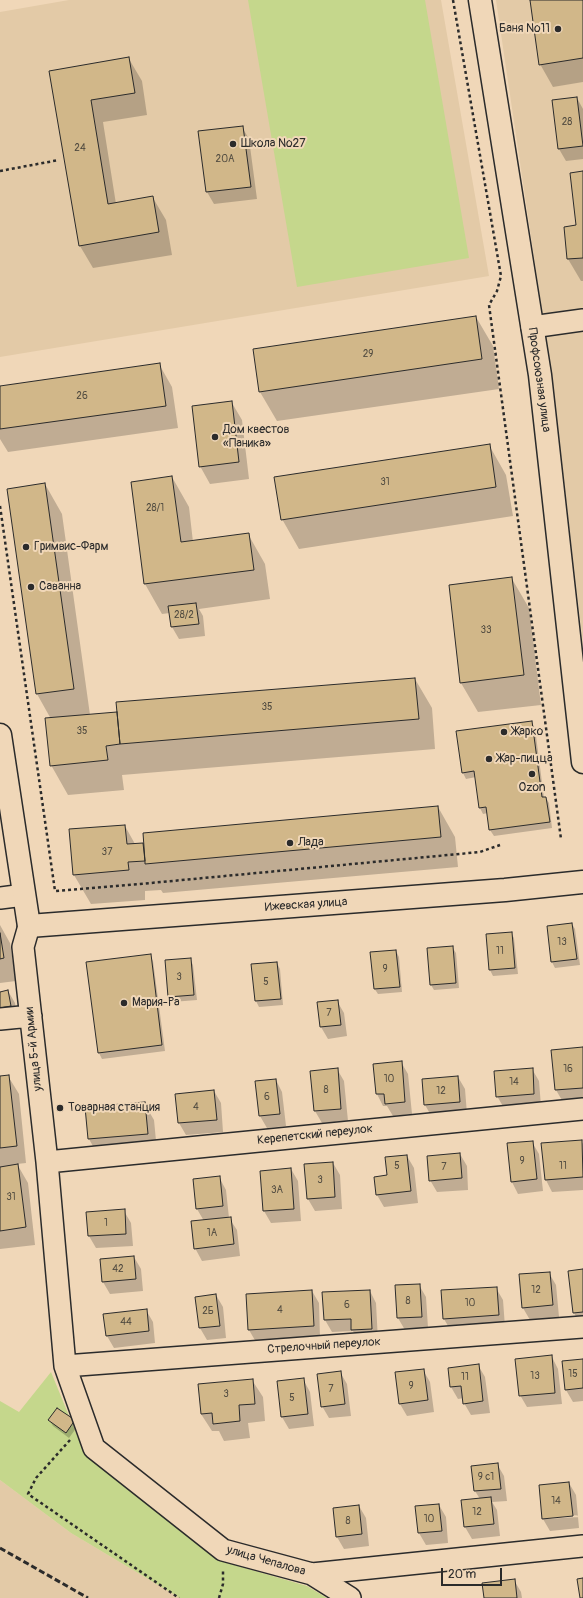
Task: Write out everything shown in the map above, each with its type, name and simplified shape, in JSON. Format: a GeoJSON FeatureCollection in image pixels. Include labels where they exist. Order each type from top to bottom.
{"type":"FeatureCollection","features":[{"type":"Feature","properties":{"kind":"main road","name":"Профсоюзная улица"},"geometry":{"type":"LineString","coordinates":[[480,0],[540,375],[583,762]]}},
{"type":"Feature","properties":{"kind":"main road","name":"улица 5-й Армии"},"geometry":{"type":"LineString","coordinates":[[0,735],[29,926]]}},
{"type":"Feature","properties":{"kind":"main road","name":"Ижевская улица"},"geometry":{"type":"LineString","coordinates":[[29,926],[505,890],[583,882]]}},
{"type":"Feature","properties":{"kind":"street"},"geometry":{"type":"LineString","coordinates":[[532,327],[583,320]]}},
{"type":"Feature","properties":{"kind":"street"},"geometry":{"type":"LineString","coordinates":[[0,898],[24,895]]}},
{"type":"Feature","properties":{"kind":"street","name":"улица 5-й Армии"},"geometry":{"type":"LineString","coordinates":[[29,926],[23,947],[47,1162],[65,1366]]}},
{"type":"Feature","properties":{"kind":"street"},"geometry":{"type":"LineString","coordinates":[[0,1019],[31,1016]]}},
{"type":"Feature","properties":{"kind":"street","name":"Керепетский переулок"},"geometry":{"type":"LineString","coordinates":[[47,1162],[583,1109]]}},
{"type":"Feature","properties":{"kind":"street","name":"Стрелочный переулок"},"geometry":{"type":"LineString","coordinates":[[65,1366],[583,1327]]}},
{"type":"Feature","properties":{"kind":"street","name":"улица Чепалова"},"geometry":{"type":"LineString","coordinates":[[65,1366],[94,1448],[223,1550],[312,1574],[583,1546]]}},
{"type":"Feature","properties":{"kind":"street"},"geometry":{"type":"LineString","coordinates":[[312,1574],[350,1598]]}},
{"type":"Feature","properties":{"kind":"path"},"geometry":{"type":"LineString","coordinates":[[453,0],[501,276],[497,291],[489,305],[560,839]]}},
{"type":"Feature","properties":{"kind":"path"},"geometry":{"type":"LineString","coordinates":[[0,171],[58,160]]}},
{"type":"Feature","properties":{"kind":"path"},"geometry":{"type":"LineString","coordinates":[[0,506],[55,891],[480,852],[500,845]]}},
{"type":"Feature","properties":{"kind":"path"},"geometry":{"type":"LineString","coordinates":[[85,1423],[36,1478],[28,1494],[179,1598]]}},
{"type":"Feature","properties":{"kind":"path"},"geometry":{"type":"LineString","coordinates":[[219,1598],[223,1584],[223,1550]]}},
{"type":"Feature","properties":{"kind":"shaded area","name":"Школа №27"},"geometry":{"type":"Polygon","coordinates":[[[69,0],[441,0],[489,276],[0,357],[0,12],[69,0]]]}},
{"type":"Feature","properties":{"kind":"shaded area"},"geometry":{"type":"Polygon","coordinates":[[[496,0],[583,0],[583,643],[551,372],[496,0]]]}},
{"type":"Feature","properties":{"kind":"shaded area"},"geometry":{"type":"Polygon","coordinates":[[[0,1480],[71,1533],[180,1598],[0,1598],[0,1480]]]}},
{"type":"Feature","properties":{"kind":"green space"},"geometry":{"type":"Polygon","coordinates":[[[248,0],[425,0],[469,258],[297,287],[248,0]]]}},
{"type":"Feature","properties":{"kind":"green space"},"geometry":{"type":"Polygon","coordinates":[[[51,1372],[83,1450],[217,1560],[307,1586],[327,1598],[180,1598],[71,1533],[0,1480],[0,1401],[19,1412],[51,1372]]]}},
{"type":"Feature","properties":{"kind":"building","name":"Баня №11"},"geometry":{"type":"Polygon","coordinates":[[[530,0],[583,0],[583,58],[539,65],[530,0]]]}},
{"type":"Feature","properties":{"kind":"building"},"geometry":{"type":"Polygon","coordinates":[[[129,57],[135,93],[91,100],[108,204],[153,196],[159,232],[79,246],[49,71],[129,57]]]}},
{"type":"Feature","properties":{"kind":"building"},"geometry":{"type":"Polygon","coordinates":[[[577,97],[583,146],[558,149],[552,100],[577,97]]]}},
{"type":"Feature","properties":{"kind":"building"},"geometry":{"type":"Polygon","coordinates":[[[243,126],[251,187],[206,192],[198,131],[243,126]]]}},
{"type":"Feature","properties":{"kind":"building"},"geometry":{"type":"Polygon","coordinates":[[[583,171],[583,258],[567,259],[564,227],[576,225],[570,173],[583,171]]]}},
{"type":"Feature","properties":{"kind":"building"},"geometry":{"type":"Polygon","coordinates":[[[476,316],[482,359],[259,392],[253,349],[476,316]]]}},
{"type":"Feature","properties":{"kind":"building"},"geometry":{"type":"Polygon","coordinates":[[[160,363],[166,406],[0,429],[0,386],[160,363]]]}},
{"type":"Feature","properties":{"kind":"building"},"geometry":{"type":"Polygon","coordinates":[[[232,401],[239,462],[199,467],[192,406],[232,401]]]}},
{"type":"Feature","properties":{"kind":"building"},"geometry":{"type":"Polygon","coordinates":[[[490,444],[496,487],[281,520],[274,477],[490,444]]]}},
{"type":"Feature","properties":{"kind":"building"},"geometry":{"type":"Polygon","coordinates":[[[172,476],[181,542],[249,533],[254,570],[144,584],[131,482],[172,476]]]}},
{"type":"Feature","properties":{"kind":"building"},"geometry":{"type":"Polygon","coordinates":[[[45,483],[74,689],[36,694],[7,489],[45,483]]]}},
{"type":"Feature","properties":{"kind":"building"},"geometry":{"type":"Polygon","coordinates":[[[512,577],[524,675],[460,683],[449,585],[512,577]]]}},
{"type":"Feature","properties":{"kind":"building"},"geometry":{"type":"Polygon","coordinates":[[[196,603],[199,624],[171,627],[168,606],[196,603]]]}},
{"type":"Feature","properties":{"kind":"building"},"geometry":{"type":"Polygon","coordinates":[[[415,678],[419,719],[120,744],[116,702],[415,678]]]}},
{"type":"Feature","properties":{"kind":"building"},"geometry":{"type":"Polygon","coordinates":[[[117,712],[120,744],[106,746],[108,760],[50,766],[45,718],[117,712]]]}},
{"type":"Feature","properties":{"kind":"building"},"geometry":{"type":"Polygon","coordinates":[[[532,721],[542,797],[546,797],[550,822],[489,830],[486,807],[479,808],[474,771],[462,773],[456,731],[532,721]]]}},
{"type":"Feature","properties":{"kind":"building"},"geometry":{"type":"Polygon","coordinates":[[[438,806],[441,837],[145,864],[143,833],[438,806]]]}},
{"type":"Feature","properties":{"kind":"building"},"geometry":{"type":"Polygon","coordinates":[[[125,825],[127,844],[143,843],[145,861],[128,862],[129,870],[73,875],[69,829],[125,825]]]}},
{"type":"Feature","properties":{"kind":"building"},"geometry":{"type":"Polygon","coordinates":[[[572,923],[577,959],[551,962],[547,926],[572,923]]]}},
{"type":"Feature","properties":{"kind":"building"},"geometry":{"type":"Polygon","coordinates":[[[512,932],[515,968],[489,970],[486,934],[512,932]]]}},
{"type":"Feature","properties":{"kind":"building"},"geometry":{"type":"Polygon","coordinates":[[[0,933],[4,958],[0,959],[0,933]]]}},
{"type":"Feature","properties":{"kind":"building"},"geometry":{"type":"Polygon","coordinates":[[[453,946],[456,983],[430,985],[427,948],[453,946]]]}},
{"type":"Feature","properties":{"kind":"building"},"geometry":{"type":"Polygon","coordinates":[[[396,950],[400,987],[374,989],[370,952],[396,950]]]}},
{"type":"Feature","properties":{"kind":"building","name":"Мария-Ра"},"geometry":{"type":"Polygon","coordinates":[[[151,954],[162,1045],[98,1053],[86,962],[151,954]]]}},
{"type":"Feature","properties":{"kind":"building"},"geometry":{"type":"Polygon","coordinates":[[[191,958],[194,995],[168,997],[165,960],[191,958]]]}},
{"type":"Feature","properties":{"kind":"building"},"geometry":{"type":"Polygon","coordinates":[[[277,962],[281,999],[255,1001],[251,964],[277,962]]]}},
{"type":"Feature","properties":{"kind":"building"},"geometry":{"type":"Polygon","coordinates":[[[8,990],[11,1006],[0,1008],[0,992],[8,990]]]}},
{"type":"Feature","properties":{"kind":"building"},"geometry":{"type":"Polygon","coordinates":[[[338,1000],[341,1025],[320,1027],[317,1002],[338,1000]]]}},
{"type":"Feature","properties":{"kind":"building"},"geometry":{"type":"Polygon","coordinates":[[[583,1047],[583,1088],[555,1090],[551,1050],[583,1047]]]}},
{"type":"Feature","properties":{"kind":"building"},"geometry":{"type":"Polygon","coordinates":[[[402,1061],[405,1102],[385,1104],[384,1094],[376,1094],[373,1064],[402,1061]]]}},
{"type":"Feature","properties":{"kind":"building"},"geometry":{"type":"Polygon","coordinates":[[[338,1068],[341,1109],[314,1111],[310,1071],[338,1068]]]}},
{"type":"Feature","properties":{"kind":"building"},"geometry":{"type":"Polygon","coordinates":[[[533,1068],[534,1094],[496,1097],[494,1071],[533,1068]]]}},
{"type":"Feature","properties":{"kind":"building"},"geometry":{"type":"Polygon","coordinates":[[[9,1075],[17,1146],[0,1148],[0,1076],[9,1075]]]}},
{"type":"Feature","properties":{"kind":"building"},"geometry":{"type":"Polygon","coordinates":[[[458,1076],[460,1102],[424,1105],[422,1079],[458,1076]]]}},
{"type":"Feature","properties":{"kind":"building"},"geometry":{"type":"Polygon","coordinates":[[[276,1079],[280,1114],[259,1116],[255,1081],[276,1079]]]}},
{"type":"Feature","properties":{"kind":"building"},"geometry":{"type":"Polygon","coordinates":[[[214,1090],[217,1120],[178,1123],[175,1094],[214,1090]]]}},
{"type":"Feature","properties":{"kind":"building"},"geometry":{"type":"Polygon","coordinates":[[[145,1102],[148,1134],[88,1139],[85,1107],[145,1102]]]}},
{"type":"Feature","properties":{"kind":"building"},"geometry":{"type":"Polygon","coordinates":[[[582,1140],[583,1177],[545,1180],[541,1143],[582,1140]]]}},
{"type":"Feature","properties":{"kind":"building"},"geometry":{"type":"Polygon","coordinates":[[[533,1141],[537,1179],[511,1182],[507,1143],[533,1141]]]}},
{"type":"Feature","properties":{"kind":"building"},"geometry":{"type":"Polygon","coordinates":[[[460,1153],[462,1178],[429,1181],[427,1156],[460,1153]]]}},
{"type":"Feature","properties":{"kind":"building"},"geometry":{"type":"Polygon","coordinates":[[[407,1155],[411,1191],[376,1195],[374,1177],[387,1175],[385,1157],[407,1155]]]}},
{"type":"Feature","properties":{"kind":"building"},"geometry":{"type":"Polygon","coordinates":[[[333,1162],[335,1197],[307,1199],[304,1164],[333,1162]]]}},
{"type":"Feature","properties":{"kind":"building"},"geometry":{"type":"Polygon","coordinates":[[[18,1164],[26,1227],[0,1231],[0,1167],[18,1164]]]}},
{"type":"Feature","properties":{"kind":"building"},"geometry":{"type":"Polygon","coordinates":[[[291,1168],[294,1209],[263,1211],[260,1171],[291,1168]]]}},
{"type":"Feature","properties":{"kind":"building"},"geometry":{"type":"Polygon","coordinates":[[[220,1176],[223,1206],[196,1209],[193,1179],[220,1176]]]}},
{"type":"Feature","properties":{"kind":"building"},"geometry":{"type":"Polygon","coordinates":[[[125,1209],[126,1234],[88,1236],[86,1212],[125,1209]]]}},
{"type":"Feature","properties":{"kind":"building"},"geometry":{"type":"Polygon","coordinates":[[[231,1217],[234,1244],[194,1249],[191,1221],[231,1217]]]}},
{"type":"Feature","properties":{"kind":"building"},"geometry":{"type":"Polygon","coordinates":[[[134,1256],[136,1279],[102,1282],[100,1259],[134,1256]]]}},
{"type":"Feature","properties":{"kind":"building"},"geometry":{"type":"Polygon","coordinates":[[[583,1269],[583,1312],[573,1313],[568,1271],[583,1269]]]}},
{"type":"Feature","properties":{"kind":"building"},"geometry":{"type":"Polygon","coordinates":[[[550,1272],[553,1305],[522,1308],[519,1274],[550,1272]]]}},
{"type":"Feature","properties":{"kind":"building"},"geometry":{"type":"Polygon","coordinates":[[[420,1284],[422,1317],[397,1318],[395,1285],[420,1284]]]}},
{"type":"Feature","properties":{"kind":"building"},"geometry":{"type":"Polygon","coordinates":[[[497,1287],[499,1315],[443,1319],[441,1290],[497,1287]]]}},
{"type":"Feature","properties":{"kind":"building"},"geometry":{"type":"Polygon","coordinates":[[[312,1290],[314,1326],[248,1330],[246,1294],[312,1290]]]}},
{"type":"Feature","properties":{"kind":"building"},"geometry":{"type":"Polygon","coordinates":[[[370,1290],[372,1329],[351,1330],[351,1319],[324,1320],[322,1292],[370,1290]]]}},
{"type":"Feature","properties":{"kind":"building"},"geometry":{"type":"Polygon","coordinates":[[[216,1294],[220,1326],[199,1328],[195,1297],[216,1294]]]}},
{"type":"Feature","properties":{"kind":"building"},"geometry":{"type":"Polygon","coordinates":[[[147,1309],[149,1331],[106,1336],[103,1314],[147,1309]]]}},
{"type":"Feature","properties":{"kind":"building"},"geometry":{"type":"Polygon","coordinates":[[[552,1355],[555,1393],[519,1396],[515,1359],[552,1355]]]}},
{"type":"Feature","properties":{"kind":"building"},"geometry":{"type":"Polygon","coordinates":[[[583,1359],[583,1388],[565,1390],[562,1361],[583,1359]]]}},
{"type":"Feature","properties":{"kind":"building"},"geometry":{"type":"Polygon","coordinates":[[[479,1364],[483,1401],[463,1404],[461,1386],[450,1387],[448,1368],[479,1364]]]}},
{"type":"Feature","properties":{"kind":"building"},"geometry":{"type":"Polygon","coordinates":[[[424,1369],[428,1400],[399,1404],[395,1372],[424,1369]]]}},
{"type":"Feature","properties":{"kind":"building"},"geometry":{"type":"Polygon","coordinates":[[[341,1371],[345,1404],[321,1407],[317,1374],[341,1371]]]}},
{"type":"Feature","properties":{"kind":"building"},"geometry":{"type":"Polygon","coordinates":[[[304,1378],[308,1414],[281,1417],[277,1381],[304,1378]]]}},
{"type":"Feature","properties":{"kind":"building"},"geometry":{"type":"Polygon","coordinates":[[[253,1379],[255,1404],[239,1405],[240,1421],[213,1424],[212,1413],[201,1414],[198,1384],[253,1379]]]}},
{"type":"Feature","properties":{"kind":"building"},"geometry":{"type":"Polygon","coordinates":[[[57,1408],[75,1420],[66,1433],[48,1420],[57,1408]]]}},
{"type":"Feature","properties":{"kind":"building"},"geometry":{"type":"Polygon","coordinates":[[[498,1463],[501,1489],[474,1491],[471,1466],[498,1463]]]}},
{"type":"Feature","properties":{"kind":"building"},"geometry":{"type":"Polygon","coordinates":[[[569,1482],[573,1516],[542,1519],[539,1485],[569,1482]]]}},
{"type":"Feature","properties":{"kind":"building"},"geometry":{"type":"Polygon","coordinates":[[[491,1497],[494,1524],[464,1527],[461,1500],[491,1497]]]}},
{"type":"Feature","properties":{"kind":"building"},"geometry":{"type":"Polygon","coordinates":[[[439,1504],[442,1531],[418,1533],[415,1506],[439,1504]]]}},
{"type":"Feature","properties":{"kind":"building"},"geometry":{"type":"Polygon","coordinates":[[[359,1505],[362,1534],[336,1537],[333,1508],[359,1505]]]}},
{"type":"Feature","properties":{"kind":"building"},"geometry":{"type":"Polygon","coordinates":[[[583,1578],[583,1598],[580,1598],[577,1579],[583,1578]]]}},
{"type":"Feature","properties":{"kind":"building"},"geometry":{"type":"Polygon","coordinates":[[[515,1579],[517,1598],[484,1598],[482,1583],[515,1579]]]}},
{"type":"Feature","properties":{"kind":"railway"},"geometry":{"type":"LineString","coordinates":[[0,1548],[88,1598]]}},
{"type":"Feature","properties":{"kind":"place","name":"Баня №11"},"geometry":{"type":"Point","coordinates":[558,29]}},
{"type":"Feature","properties":{"kind":"place","name":"Школа №27"},"geometry":{"type":"Point","coordinates":[233,144]}},
{"type":"Feature","properties":{"kind":"place","name":"Дом квестов «Паника»"},"geometry":{"type":"Point","coordinates":[215,437]}},
{"type":"Feature","properties":{"kind":"place","name":"Гримвис-Фарм"},"geometry":{"type":"Point","coordinates":[26,547]}},
{"type":"Feature","properties":{"kind":"place","name":"Саванна"},"geometry":{"type":"Point","coordinates":[31,587]}},
{"type":"Feature","properties":{"kind":"place","name":"Жарко"},"geometry":{"type":"Point","coordinates":[504,732]}},
{"type":"Feature","properties":{"kind":"place","name":"Жар-пицца"},"geometry":{"type":"Point","coordinates":[489,759]}},
{"type":"Feature","properties":{"kind":"place","name":"Ozon"},"geometry":{"type":"Point","coordinates":[532,774]}},
{"type":"Feature","properties":{"kind":"place","name":"Лада"},"geometry":{"type":"Point","coordinates":[290,843]}},
{"type":"Feature","properties":{"kind":"place","name":"Мария-Ра"},"geometry":{"type":"Point","coordinates":[124,1003]}},
{"type":"Feature","properties":{"kind":"place","name":"Товарная cтанция"},"geometry":{"type":"Point","coordinates":[60,1108]}}]}
